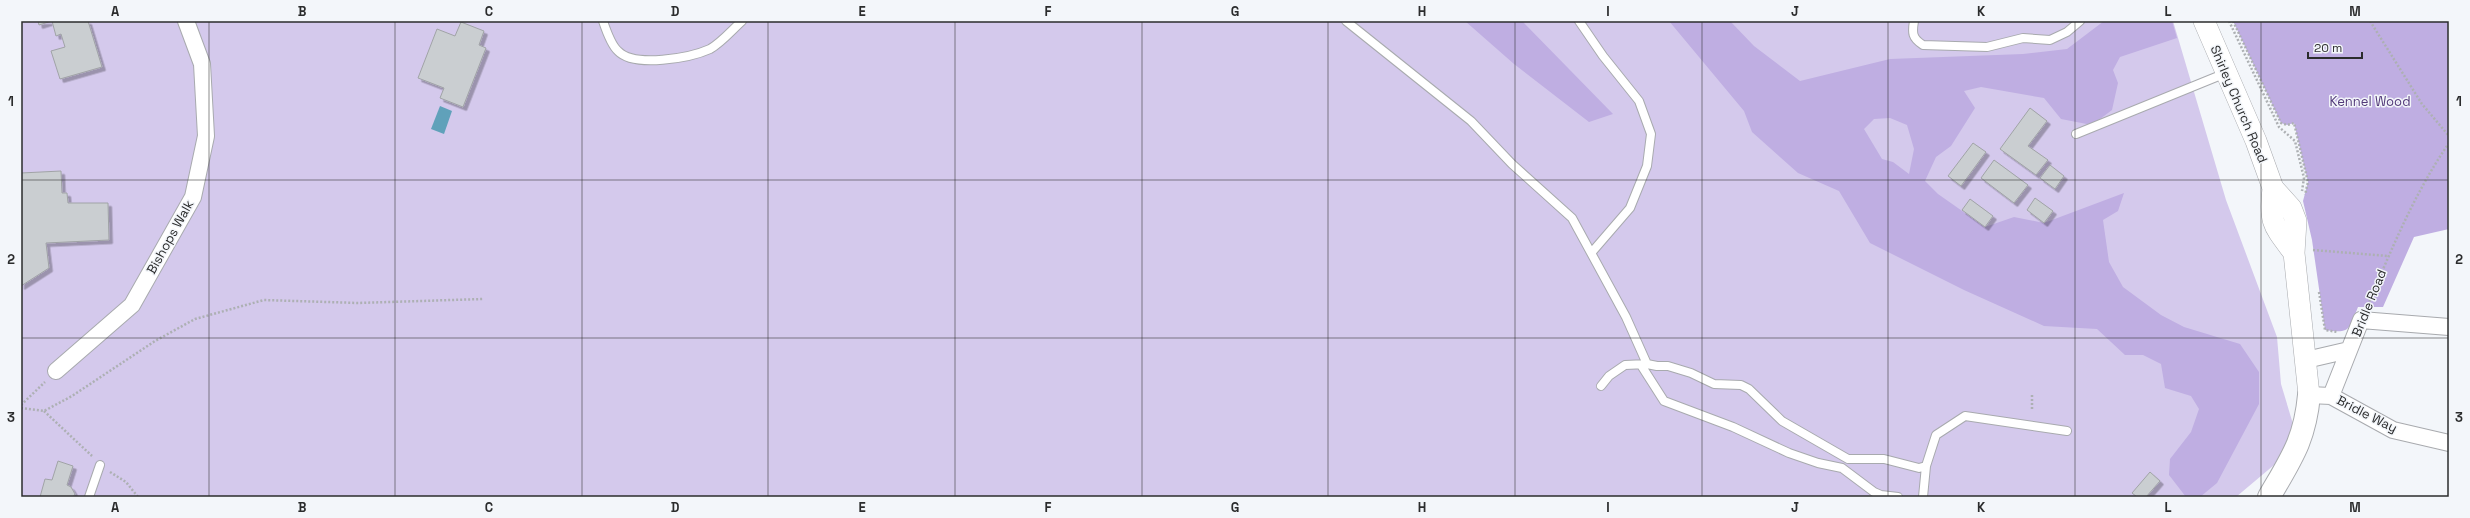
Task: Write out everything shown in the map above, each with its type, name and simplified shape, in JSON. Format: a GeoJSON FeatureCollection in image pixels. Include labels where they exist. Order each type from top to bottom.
{"type":"FeatureCollection","features":[{"type":"Feature","properties":{"kind":"main road"},"geometry":{"type":"LineString","coordinates":[[2269,497],[2299,444],[2307,422],[2309,395]]}},
{"type":"Feature","properties":{"kind":"street","name":"Bishops Walk"},"geometry":{"type":"LineString","coordinates":[[56,371],[132,305],[192,197],[206,136],[202,64],[186,21]]}},
{"type":"Feature","properties":{"kind":"street","name":"Shirley Church Road"},"geometry":{"type":"LineString","coordinates":[[2204,21],[2256,141],[2273,188],[2270,212],[2274,226],[2308,250]]}},
{"type":"Feature","properties":{"kind":"street"},"geometry":{"type":"LineString","coordinates":[[2308,250],[2306,360],[2309,395],[2331,396]]}},
{"type":"Feature","properties":{"kind":"street"},"geometry":{"type":"LineString","coordinates":[[2362,313],[2449,327]]}},
{"type":"Feature","properties":{"kind":"street","name":"Bridle Road"},"geometry":{"type":"LineString","coordinates":[[2331,396],[2350,350],[2362,313]]}},
{"type":"Feature","properties":{"kind":"street","name":"Bridle Road"},"geometry":{"type":"LineString","coordinates":[[2306,360],[2350,350]]}},
{"type":"Feature","properties":{"kind":"street","name":"Bridle Way"},"geometry":{"type":"LineString","coordinates":[[2331,396],[2393,430],[2449,443]]}},
{"type":"Feature","properties":{"kind":"lane"},"geometry":{"type":"LineString","coordinates":[[603,21],[616,50],[624,56],[637,60],[693,55],[711,48],[742,21]]}},
{"type":"Feature","properties":{"kind":"lane"},"geometry":{"type":"LineString","coordinates":[[1346,21],[1471,121],[1512,164],[1572,218],[1592,252],[1644,364],[1664,401],[1733,427],[1789,453],[1818,464],[1842,468],[1877,493],[1898,497]]}},
{"type":"Feature","properties":{"kind":"lane"},"geometry":{"type":"LineString","coordinates":[[1580,21],[1603,56],[1639,100],[1651,134],[1647,166],[1630,208],[1592,252]]}},
{"type":"Feature","properties":{"kind":"lane"},"geometry":{"type":"LineString","coordinates":[[1914,21],[1912,33],[1914,40],[1922,45],[1987,47],[2023,38],[2050,40],[2059,38],[2080,21]]}},
{"type":"Feature","properties":{"kind":"lane"},"geometry":{"type":"LineString","coordinates":[[2076,134],[2226,73]]}},
{"type":"Feature","properties":{"kind":"lane"},"geometry":{"type":"LineString","coordinates":[[2273,188],[2283,219],[2308,250]]}},
{"type":"Feature","properties":{"kind":"lane"},"geometry":{"type":"LineString","coordinates":[[1601,386],[1609,376],[1625,365],[1644,364],[1668,366],[1683,370],[1714,384],[1741,385],[1749,389],[1782,421],[1848,459],[1884,459],[1920,468],[1926,466]]}},
{"type":"Feature","properties":{"kind":"lane"},"geometry":{"type":"LineString","coordinates":[[1923,497],[1926,466],[1936,435],[1965,416],[2067,431]]}},
{"type":"Feature","properties":{"kind":"lane"},"geometry":{"type":"LineString","coordinates":[[89,497],[100,465]]}},
{"type":"Feature","properties":{"kind":"path"},"geometry":{"type":"LineString","coordinates":[[2233,21],[2281,124],[2287,126],[2294,123],[2308,182],[2303,201]]}},
{"type":"Feature","properties":{"kind":"path"},"geometry":{"type":"LineString","coordinates":[[2370,21],[2422,104],[2449,136]]}},
{"type":"Feature","properties":{"kind":"path"},"geometry":{"type":"LineString","coordinates":[[2362,313],[2367,307],[2388,256],[2432,166],[2449,143]]}},
{"type":"Feature","properties":{"kind":"path"},"geometry":{"type":"LineString","coordinates":[[2308,250],[2388,256]]}},
{"type":"Feature","properties":{"kind":"path"},"geometry":{"type":"LineString","coordinates":[[2308,250],[2314,257]]}},
{"type":"Feature","properties":{"kind":"path"},"geometry":{"type":"LineString","coordinates":[[2319,290],[2325,330],[2342,333]]}},
{"type":"Feature","properties":{"kind":"path"},"geometry":{"type":"LineString","coordinates":[[21,406],[44,411],[72,396],[155,341],[195,319],[264,300],[358,303],[483,299]]}},
{"type":"Feature","properties":{"kind":"path"},"geometry":{"type":"LineString","coordinates":[[21,406],[56,371]]}},
{"type":"Feature","properties":{"kind":"path"},"geometry":{"type":"LineString","coordinates":[[2032,396],[2032,409]]}},
{"type":"Feature","properties":{"kind":"shaded area"},"geometry":{"type":"Polygon","coordinates":[[[21,21],[2173,21],[2226,200],[2277,337],[2281,384],[2299,444],[2236,497],[21,497],[21,21]]]}},
{"type":"Feature","properties":{"kind":"green space"},"geometry":{"type":"Polygon","coordinates":[[[1465,21],[1522,21],[1613,114],[1589,122],[1514,64],[1465,21]]]}},
{"type":"Feature","properties":{"kind":"green space"},"geometry":{"type":"Polygon","coordinates":[[[1669,21],[1730,21],[1754,46],[1800,81],[1890,59],[2023,54],[2067,49],[2104,21],[2172,21],[2177,38],[2120,57],[2113,70],[2118,83],[2112,110],[2092,125],[2061,119],[2044,98],[1981,87],[1964,91],[1975,108],[1951,146],[1936,157],[1925,181],[1938,194],[1985,227],[2014,217],[2044,223],[2124,193],[2118,211],[2103,220],[2109,262],[2123,287],[2161,315],[2184,327],[2240,344],[2259,372],[2259,404],[2217,483],[2200,497],[2186,497],[2169,475],[2170,459],[2191,432],[2199,409],[2191,396],[2165,388],[2161,364],[2143,355],[2125,355],[2097,329],[2044,326],[1964,290],[1870,243],[1839,191],[1798,173],[1752,132],[1744,111],[1669,21]],[[1890,118],[1874,119],[1864,129],[1882,159],[1893,162],[1909,174],[1914,149],[1907,125],[1890,118]]]}},
{"type":"Feature","properties":{"kind":"green space","name":"Kennel Wood"},"geometry":{"type":"Polygon","coordinates":[[[2233,21],[2449,21],[2449,229],[2414,237],[2383,307],[2358,307],[2350,325],[2344,330],[2325,330],[2312,240],[2303,201],[2308,182],[2294,123],[2287,125],[2281,123],[2233,21]]]}},
{"type":"Feature","properties":{"kind":"water"},"geometry":{"type":"Polygon","coordinates":[[[440,106],[452,111],[444,134],[431,129],[440,106]]]}},
{"type":"Feature","properties":{"kind":"building"},"geometry":{"type":"Polygon","coordinates":[[[38,21],[52,21],[39,25],[38,21]]]}},
{"type":"Feature","properties":{"kind":"building"},"geometry":{"type":"Polygon","coordinates":[[[52,21],[88,21],[102,67],[60,79],[51,51],[65,47],[61,34],[56,36],[52,21]]]}},
{"type":"Feature","properties":{"kind":"building"},"geometry":{"type":"Polygon","coordinates":[[[461,22],[484,31],[479,45],[486,48],[463,107],[440,98],[444,88],[418,78],[437,29],[455,36],[461,22]]]}},
{"type":"Feature","properties":{"kind":"building"},"geometry":{"type":"Polygon","coordinates":[[[2030,108],[2047,121],[2028,146],[2048,160],[2036,175],[2000,149],[2030,108]]]}},
{"type":"Feature","properties":{"kind":"building"},"geometry":{"type":"Polygon","coordinates":[[[1973,143],[1986,152],[1961,186],[1948,176],[1973,143]]]}},
{"type":"Feature","properties":{"kind":"building"},"geometry":{"type":"Polygon","coordinates":[[[1994,160],[2028,185],[2014,203],[1981,178],[1994,160]]]}},
{"type":"Feature","properties":{"kind":"building"},"geometry":{"type":"Polygon","coordinates":[[[2050,165],[2064,176],[2055,189],[2040,178],[2050,165]]]}},
{"type":"Feature","properties":{"kind":"building"},"geometry":{"type":"Polygon","coordinates":[[[61,171],[62,193],[67,193],[68,203],[108,203],[109,240],[46,243],[49,268],[21,286],[21,173],[61,171]]]}},
{"type":"Feature","properties":{"kind":"building"},"geometry":{"type":"Polygon","coordinates":[[[2035,198],[2053,211],[2044,223],[2027,210],[2035,198]]]}},
{"type":"Feature","properties":{"kind":"building"},"geometry":{"type":"Polygon","coordinates":[[[1970,199],[1993,216],[1985,227],[1962,210],[1970,199]]]}},
{"type":"Feature","properties":{"kind":"building"},"geometry":{"type":"Polygon","coordinates":[[[58,461],[73,466],[67,485],[71,487],[75,494],[73,497],[40,497],[45,479],[52,480],[58,461]]]}},
{"type":"Feature","properties":{"kind":"building"},"geometry":{"type":"Polygon","coordinates":[[[2150,472],[2160,481],[2146,497],[2137,497],[2132,493],[2150,472]]]}}]}
